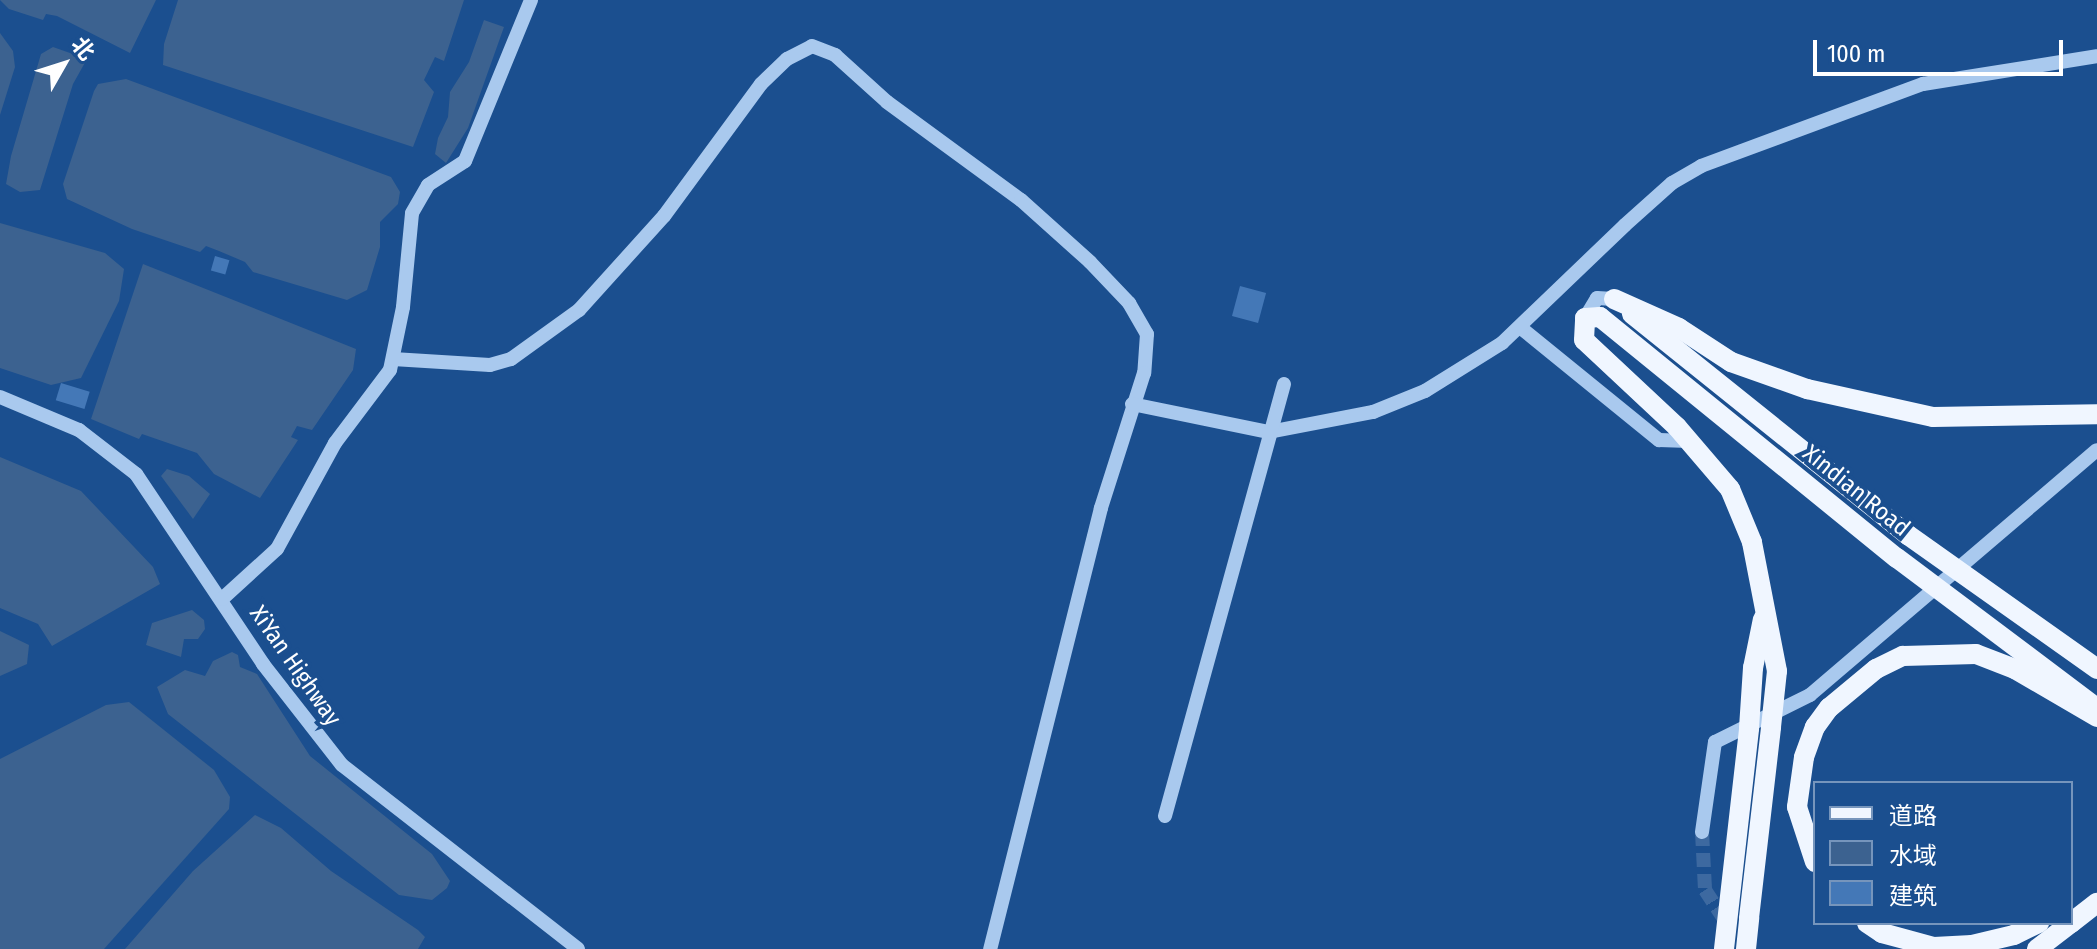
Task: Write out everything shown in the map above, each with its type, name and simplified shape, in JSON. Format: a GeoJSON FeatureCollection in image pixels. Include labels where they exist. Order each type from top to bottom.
{"type":"FeatureCollection","features":[{"type":"Feature","properties":{"kind":"main road"},"geometry":{"type":"LineString","coordinates":[[1614,299],[1679,328],[1731,362],[1807,389],[1933,417],[2097,414]]}},
{"type":"Feature","properties":{"kind":"main road","name":"Xindian Road"},"geometry":{"type":"LineString","coordinates":[[1614,299],[1908,535],[2097,669]]}},
{"type":"Feature","properties":{"kind":"main road","name":"Xindian Road"},"geometry":{"type":"LineString","coordinates":[[1585,318],[1600,317],[1897,558],[2097,708]]}},
{"type":"Feature","properties":{"kind":"main road"},"geometry":{"type":"LineString","coordinates":[[1585,318],[1584,340],[1689,441],[1730,489],[1752,542],[1777,671],[1746,949]]}},
{"type":"Feature","properties":{"kind":"main road"},"geometry":{"type":"LineString","coordinates":[[1724,949],[1753,668],[1766,603]]}},
{"type":"Feature","properties":{"kind":"main road"},"geometry":{"type":"LineString","coordinates":[[1813,856],[1797,807],[1804,757],[1815,727],[1853,684],[1876,669],[1903,656],[1976,654],[2015,669],[2097,717]]}},
{"type":"Feature","properties":{"kind":"main road"},"geometry":{"type":"LineString","coordinates":[[2073,905],[2097,893]]}},
{"type":"Feature","properties":{"kind":"main road"},"geometry":{"type":"LineString","coordinates":[[2073,921],[2097,903]]}},
{"type":"Feature","properties":{"kind":"main road"},"geometry":{"type":"LineString","coordinates":[[1870,925],[1882,933],[1934,947],[1986,942],[2033,925]]}},
{"type":"Feature","properties":{"kind":"main road"},"geometry":{"type":"LineString","coordinates":[[2037,949],[2068,925]]}},
{"type":"Feature","properties":{"kind":"street"},"geometry":{"type":"LineString","coordinates":[[222,599],[277,549],[335,443],[393,359],[412,213],[428,185],[465,161],[531,0]]}},
{"type":"Feature","properties":{"kind":"street"},"geometry":{"type":"LineString","coordinates":[[393,359],[490,365],[511,359],[579,310],[664,216],[761,84],[787,59],[812,46],[835,55],[909,119],[1021,200],[1129,303],[1147,334],[1147,352],[990,949]]}},
{"type":"Feature","properties":{"kind":"street"},"geometry":{"type":"LineString","coordinates":[[1132,404],[1269,432],[1373,412],[1425,391],[1521,328],[1625,225],[1672,183],[1701,166],[1923,84],[2067,65],[2097,56]]}},
{"type":"Feature","properties":{"kind":"street"},"geometry":{"type":"LineString","coordinates":[[1585,318],[1597,298],[1614,299]]}},
{"type":"Feature","properties":{"kind":"street"},"geometry":{"type":"LineString","coordinates":[[1521,328],[1659,440],[1689,441]]}},
{"type":"Feature","properties":{"kind":"street"},"geometry":{"type":"LineString","coordinates":[[1165,816],[1284,384]]}},
{"type":"Feature","properties":{"kind":"street","name":"XiYan Highway"},"geometry":{"type":"LineString","coordinates":[[0,397],[79,430],[136,474],[312,732],[342,765],[578,949]]}},
{"type":"Feature","properties":{"kind":"street"},"geometry":{"type":"LineString","coordinates":[[1702,832],[1715,742],[1810,695],[2097,450]]}},
{"type":"Feature","properties":{"kind":"water"},"geometry":{"type":"Polygon","coordinates":[[[0,0],[156,0],[130,53],[57,16],[46,14],[43,20],[9,9],[0,0]]]}},
{"type":"Feature","properties":{"kind":"water"},"geometry":{"type":"Polygon","coordinates":[[[178,0],[464,0],[444,61],[435,57],[424,80],[434,92],[413,147],[163,65],[164,44],[178,0]]]}},
{"type":"Feature","properties":{"kind":"water"},"geometry":{"type":"Polygon","coordinates":[[[484,20],[504,27],[468,128],[446,163],[435,154],[438,138],[448,117],[450,92],[469,62],[484,20]]]}},
{"type":"Feature","properties":{"kind":"water"},"geometry":{"type":"Polygon","coordinates":[[[0,33],[13,51],[15,67],[0,115],[0,33]]]}},
{"type":"Feature","properties":{"kind":"water"},"geometry":{"type":"Polygon","coordinates":[[[53,47],[87,59],[73,84],[40,190],[20,192],[6,184],[11,156],[41,54],[53,47]]]}},
{"type":"Feature","properties":{"kind":"water"},"geometry":{"type":"Polygon","coordinates":[[[126,79],[391,177],[400,192],[398,204],[380,222],[380,247],[367,290],[347,300],[253,272],[245,262],[219,251],[206,246],[200,252],[132,229],[67,199],[63,184],[94,91],[98,84],[126,79]]]}},
{"type":"Feature","properties":{"kind":"water"},"geometry":{"type":"Polygon","coordinates":[[[0,223],[105,253],[124,269],[119,301],[81,378],[51,385],[0,368],[0,223]]]}},
{"type":"Feature","properties":{"kind":"water"},"geometry":{"type":"Polygon","coordinates":[[[143,264],[356,349],[353,370],[312,430],[297,426],[291,437],[298,440],[260,498],[214,474],[197,453],[142,434],[139,439],[91,419],[143,264]]]}},
{"type":"Feature","properties":{"kind":"water"},"geometry":{"type":"Polygon","coordinates":[[[0,457],[81,491],[153,567],[160,584],[52,646],[38,624],[0,608],[0,457]]]}},
{"type":"Feature","properties":{"kind":"water"},"geometry":{"type":"Polygon","coordinates":[[[167,469],[189,476],[210,494],[193,519],[161,476],[167,469]]]}},
{"type":"Feature","properties":{"kind":"water"},"geometry":{"type":"Polygon","coordinates":[[[192,610],[204,620],[205,629],[198,639],[184,639],[181,657],[146,645],[152,623],[192,610]]]}},
{"type":"Feature","properties":{"kind":"water"},"geometry":{"type":"Polygon","coordinates":[[[0,631],[29,645],[27,664],[0,676],[0,631]]]}},
{"type":"Feature","properties":{"kind":"water"},"geometry":{"type":"Polygon","coordinates":[[[232,652],[238,655],[240,667],[257,674],[310,756],[432,854],[450,881],[447,888],[432,900],[399,895],[168,714],[157,687],[185,670],[205,676],[213,661],[232,652]]]}},
{"type":"Feature","properties":{"kind":"water"},"geometry":{"type":"Polygon","coordinates":[[[129,702],[214,770],[230,797],[229,809],[104,949],[0,949],[0,759],[106,705],[129,702]]]}},
{"type":"Feature","properties":{"kind":"water"},"geometry":{"type":"Polygon","coordinates":[[[255,815],[281,828],[331,871],[418,930],[425,937],[418,949],[125,949],[193,871],[255,815]]]}},
{"type":"Feature","properties":{"kind":"building"},"geometry":{"type":"Polygon","coordinates":[[[215,256],[229,260],[225,275],[211,270],[215,256]]]}},
{"type":"Feature","properties":{"kind":"building"},"geometry":{"type":"Polygon","coordinates":[[[1240,286],[1266,293],[1258,323],[1232,316],[1240,286]]]}},
{"type":"Feature","properties":{"kind":"building"},"geometry":{"type":"Polygon","coordinates":[[[61,383],[90,392],[84,409],[56,400],[61,383]]]}},
{"type":"Feature","properties":{"kind":"tunnel"},"geometry":{"type":"LineString","coordinates":[[1702,832],[1705,890],[1728,925]]}}]}
